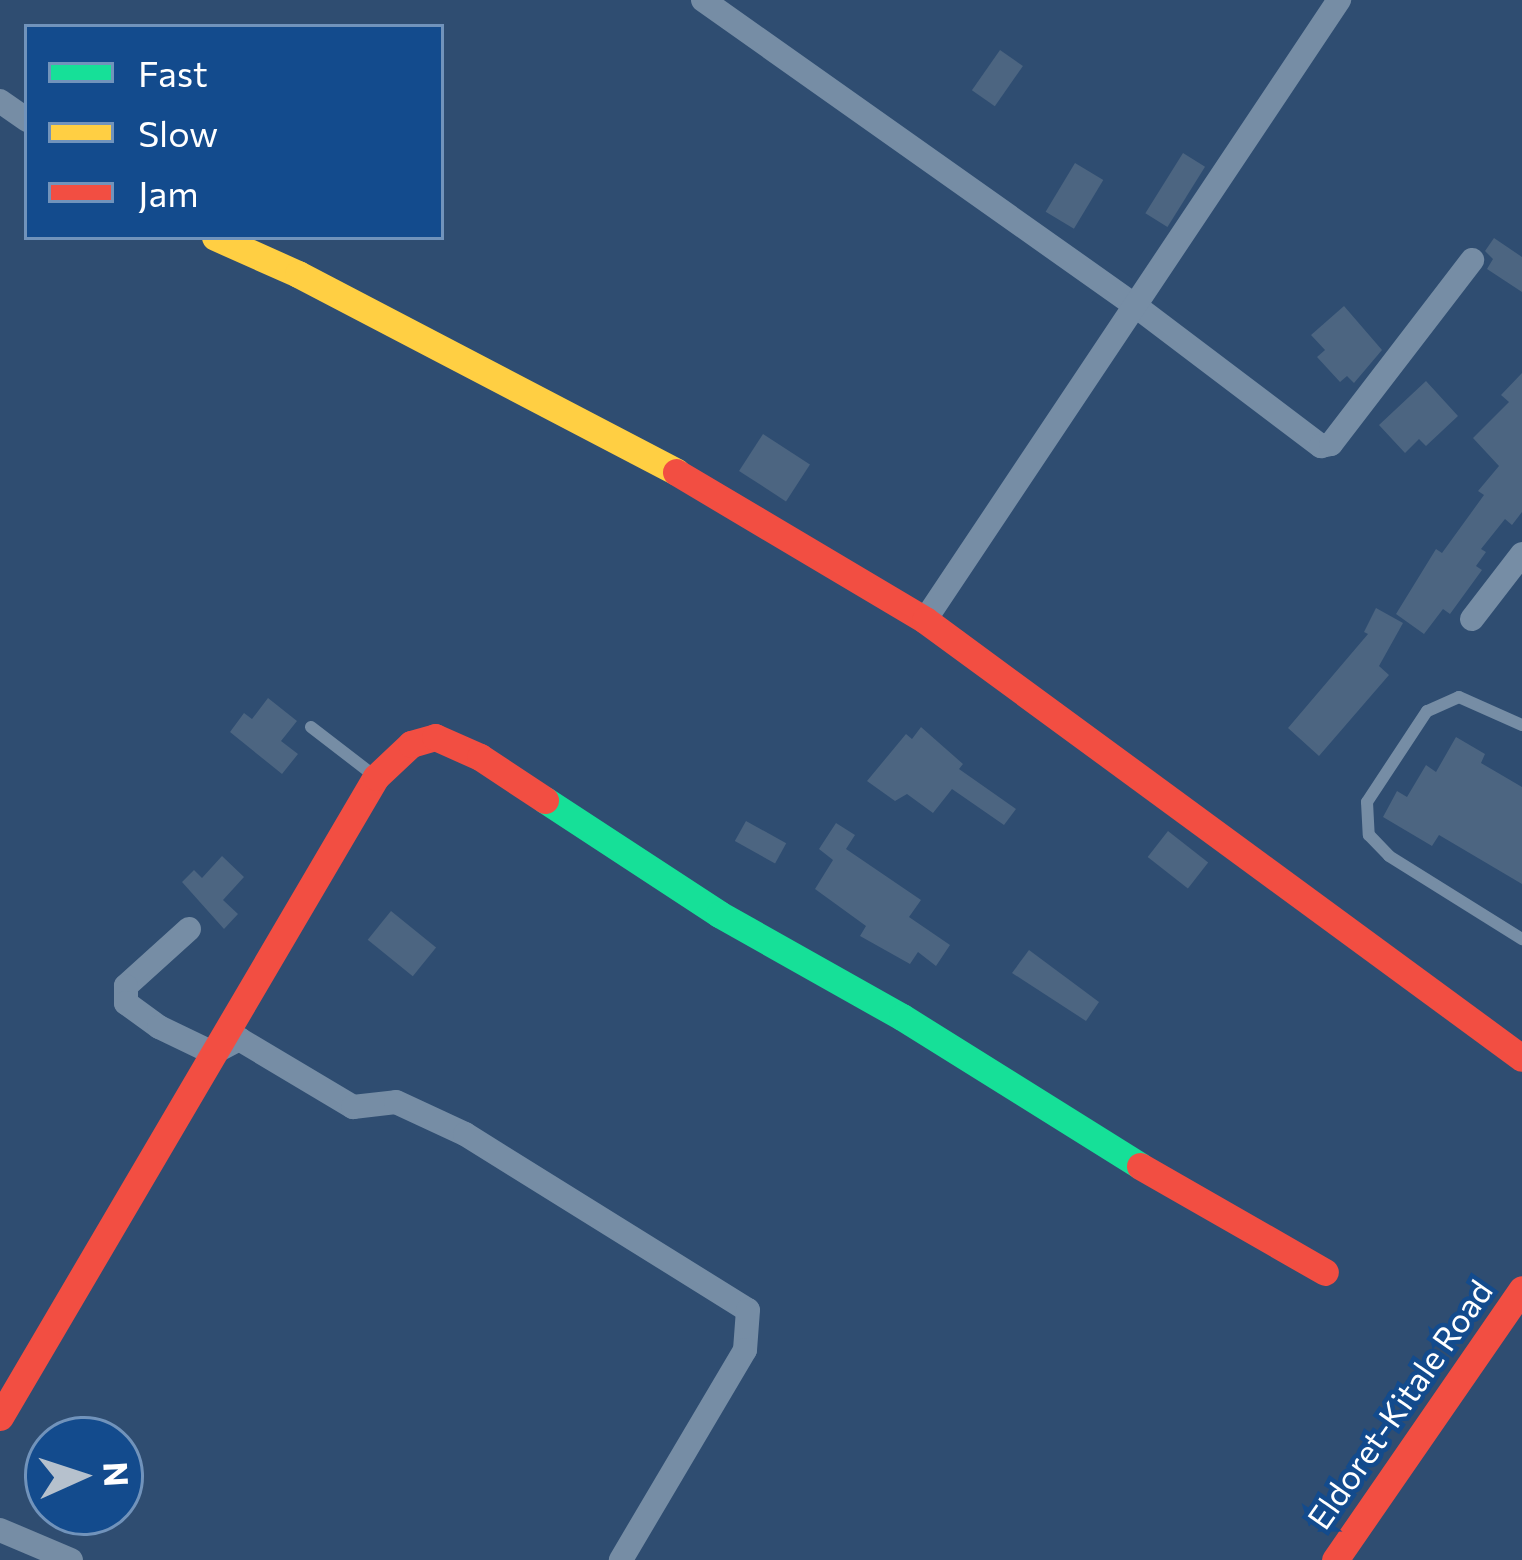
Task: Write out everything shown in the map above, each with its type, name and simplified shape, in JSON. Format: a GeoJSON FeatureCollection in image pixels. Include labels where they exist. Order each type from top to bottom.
{"type":"FeatureCollection","features":[{"type":"Feature","properties":{"kind":"main road"},"geometry":{"type":"LineString","coordinates":[[221,240],[670,469],[925,620],[1256,868],[1488,1028],[1522,1058]]}},
{"type":"Feature","properties":{"kind":"main road"},"geometry":{"type":"LineString","coordinates":[[0,1418],[376,777],[411,744],[435,737],[480,757],[719,914],[902,1016],[1115,1152],[1325,1272]]}},
{"type":"Feature","properties":{"kind":"main road","name":"Eldoret-Kitale Road"},"geometry":{"type":"LineString","coordinates":[[1335,1560],[1522,1289]]}},
{"type":"Feature","properties":{"kind":"street"},"geometry":{"type":"LineString","coordinates":[[703,0],[1136,307],[1321,446],[1331,444],[1472,260]]}},
{"type":"Feature","properties":{"kind":"street"},"geometry":{"type":"LineString","coordinates":[[925,620],[1339,0]]}},
{"type":"Feature","properties":{"kind":"street"},"geometry":{"type":"LineString","coordinates":[[1472,619],[1522,554]]}},
{"type":"Feature","properties":{"kind":"street"},"geometry":{"type":"LineString","coordinates":[[189,929],[126,986],[126,1003],[213,1053],[239,1039],[353,1107],[396,1102],[464,1134],[748,1310],[746,1351],[621,1560]]}},
{"type":"Feature","properties":{"kind":"street"},"geometry":{"type":"LineString","coordinates":[[0,1530],[71,1560]]}},
{"type":"Feature","properties":{"kind":"lane"},"geometry":{"type":"LineString","coordinates":[[1522,724],[1459,697],[1427,711],[1367,802],[1369,835],[1389,856],[1522,939]]}},
{"type":"Feature","properties":{"kind":"lane"},"geometry":{"type":"LineString","coordinates":[[311,727],[376,777]]}},
{"type":"Feature","properties":{"kind":"building"},"geometry":{"type":"Polygon","coordinates":[[[1000,50],[1023,66],[995,106],[972,90],[1000,50]]]}},
{"type":"Feature","properties":{"kind":"building"},"geometry":{"type":"Polygon","coordinates":[[[1183,153],[1205,167],[1167,227],[1145,213],[1183,153]]]}},
{"type":"Feature","properties":{"kind":"building"},"geometry":{"type":"Polygon","coordinates":[[[1075,163],[1103,180],[1074,229],[1046,212],[1075,163]]]}},
{"type":"Feature","properties":{"kind":"building"},"geometry":{"type":"Polygon","coordinates":[[[1494,238],[1522,257],[1522,292],[1487,269],[1493,259],[1485,251],[1494,238]]]}},
{"type":"Feature","properties":{"kind":"building"},"geometry":{"type":"Polygon","coordinates":[[[1344,306],[1382,350],[1354,383],[1347,376],[1340,382],[1317,357],[1325,350],[1311,335],[1344,306]]]}},
{"type":"Feature","properties":{"kind":"building"},"geometry":{"type":"Polygon","coordinates":[[[1522,373],[1522,512],[1512,525],[1505,519],[1481,549],[1486,552],[1476,566],[1482,570],[1450,614],[1443,609],[1424,634],[1396,614],[1436,549],[1442,553],[1484,495],[1478,491],[1499,466],[1473,438],[1509,402],[1501,395],[1522,373]]]}},
{"type":"Feature","properties":{"kind":"building"},"geometry":{"type":"Polygon","coordinates":[[[1426,381],[1458,416],[1426,446],[1419,439],[1405,453],[1379,425],[1426,381]]]}},
{"type":"Feature","properties":{"kind":"building"},"geometry":{"type":"Polygon","coordinates":[[[763,434],[810,464],[786,501],[739,471],[763,434]]]}},
{"type":"Feature","properties":{"kind":"building"},"geometry":{"type":"Polygon","coordinates":[[[1376,608],[1403,623],[1379,666],[1389,675],[1319,756],[1288,728],[1368,634],[1364,632],[1376,608]]]}},
{"type":"Feature","properties":{"kind":"building"},"geometry":{"type":"Polygon","coordinates":[[[268,698],[297,721],[281,741],[298,754],[282,774],[230,732],[244,713],[252,719],[268,698]]]}},
{"type":"Feature","properties":{"kind":"building"},"geometry":{"type":"Polygon","coordinates":[[[921,727],[963,764],[959,769],[1016,809],[1004,825],[952,789],[933,813],[907,794],[895,801],[867,781],[906,734],[912,739],[921,727]]]}},
{"type":"Feature","properties":{"kind":"building"},"geometry":{"type":"Polygon","coordinates":[[[1456,737],[1485,754],[1481,763],[1522,787],[1522,884],[1439,835],[1432,846],[1383,817],[1397,791],[1407,797],[1426,765],[1436,772],[1456,737]]]}},
{"type":"Feature","properties":{"kind":"building"},"geometry":{"type":"Polygon","coordinates":[[[746,821],[786,843],[775,863],[735,841],[746,821]]]}},
{"type":"Feature","properties":{"kind":"building"},"geometry":{"type":"Polygon","coordinates":[[[836,823],[855,835],[846,849],[921,900],[909,917],[950,945],[936,966],[918,952],[910,964],[860,936],[866,926],[815,889],[833,860],[819,849],[836,823]]]}},
{"type":"Feature","properties":{"kind":"building"},"geometry":{"type":"Polygon","coordinates":[[[1168,831],[1208,862],[1188,888],[1148,857],[1168,831]]]}},
{"type":"Feature","properties":{"kind":"building"},"geometry":{"type":"Polygon","coordinates":[[[222,856],[244,877],[223,900],[238,914],[224,929],[182,882],[194,870],[202,878],[222,856]]]}},
{"type":"Feature","properties":{"kind":"building"},"geometry":{"type":"Polygon","coordinates":[[[391,911],[436,948],[413,976],[368,940],[391,911]]]}},
{"type":"Feature","properties":{"kind":"building"},"geometry":{"type":"Polygon","coordinates":[[[1029,950],[1099,1002],[1086,1021],[1012,973],[1029,950]]]}},
{"type":"Feature","properties":{"kind":"traffic: fast"},"geometry":{"type":"LineString","coordinates":[[545,800],[719,914],[902,1017],[1140,1166]]}},
{"type":"Feature","properties":{"kind":"traffic: slow"},"geometry":{"type":"LineString","coordinates":[[222,240],[298,274],[676,472]]}},
{"type":"Feature","properties":{"kind":"traffic: jam"},"geometry":{"type":"LineString","coordinates":[[676,472],[925,620],[1522,1058]]}},
{"type":"Feature","properties":{"kind":"traffic: jam"},"geometry":{"type":"LineString","coordinates":[[0,1417],[376,777],[411,744],[435,737],[480,757],[545,800]]}},
{"type":"Feature","properties":{"kind":"traffic: jam"},"geometry":{"type":"LineString","coordinates":[[1140,1166],[1325,1272]]}},
{"type":"Feature","properties":{"kind":"traffic: jam"},"geometry":{"type":"LineString","coordinates":[[1335,1560],[1522,1289]]}}]}
